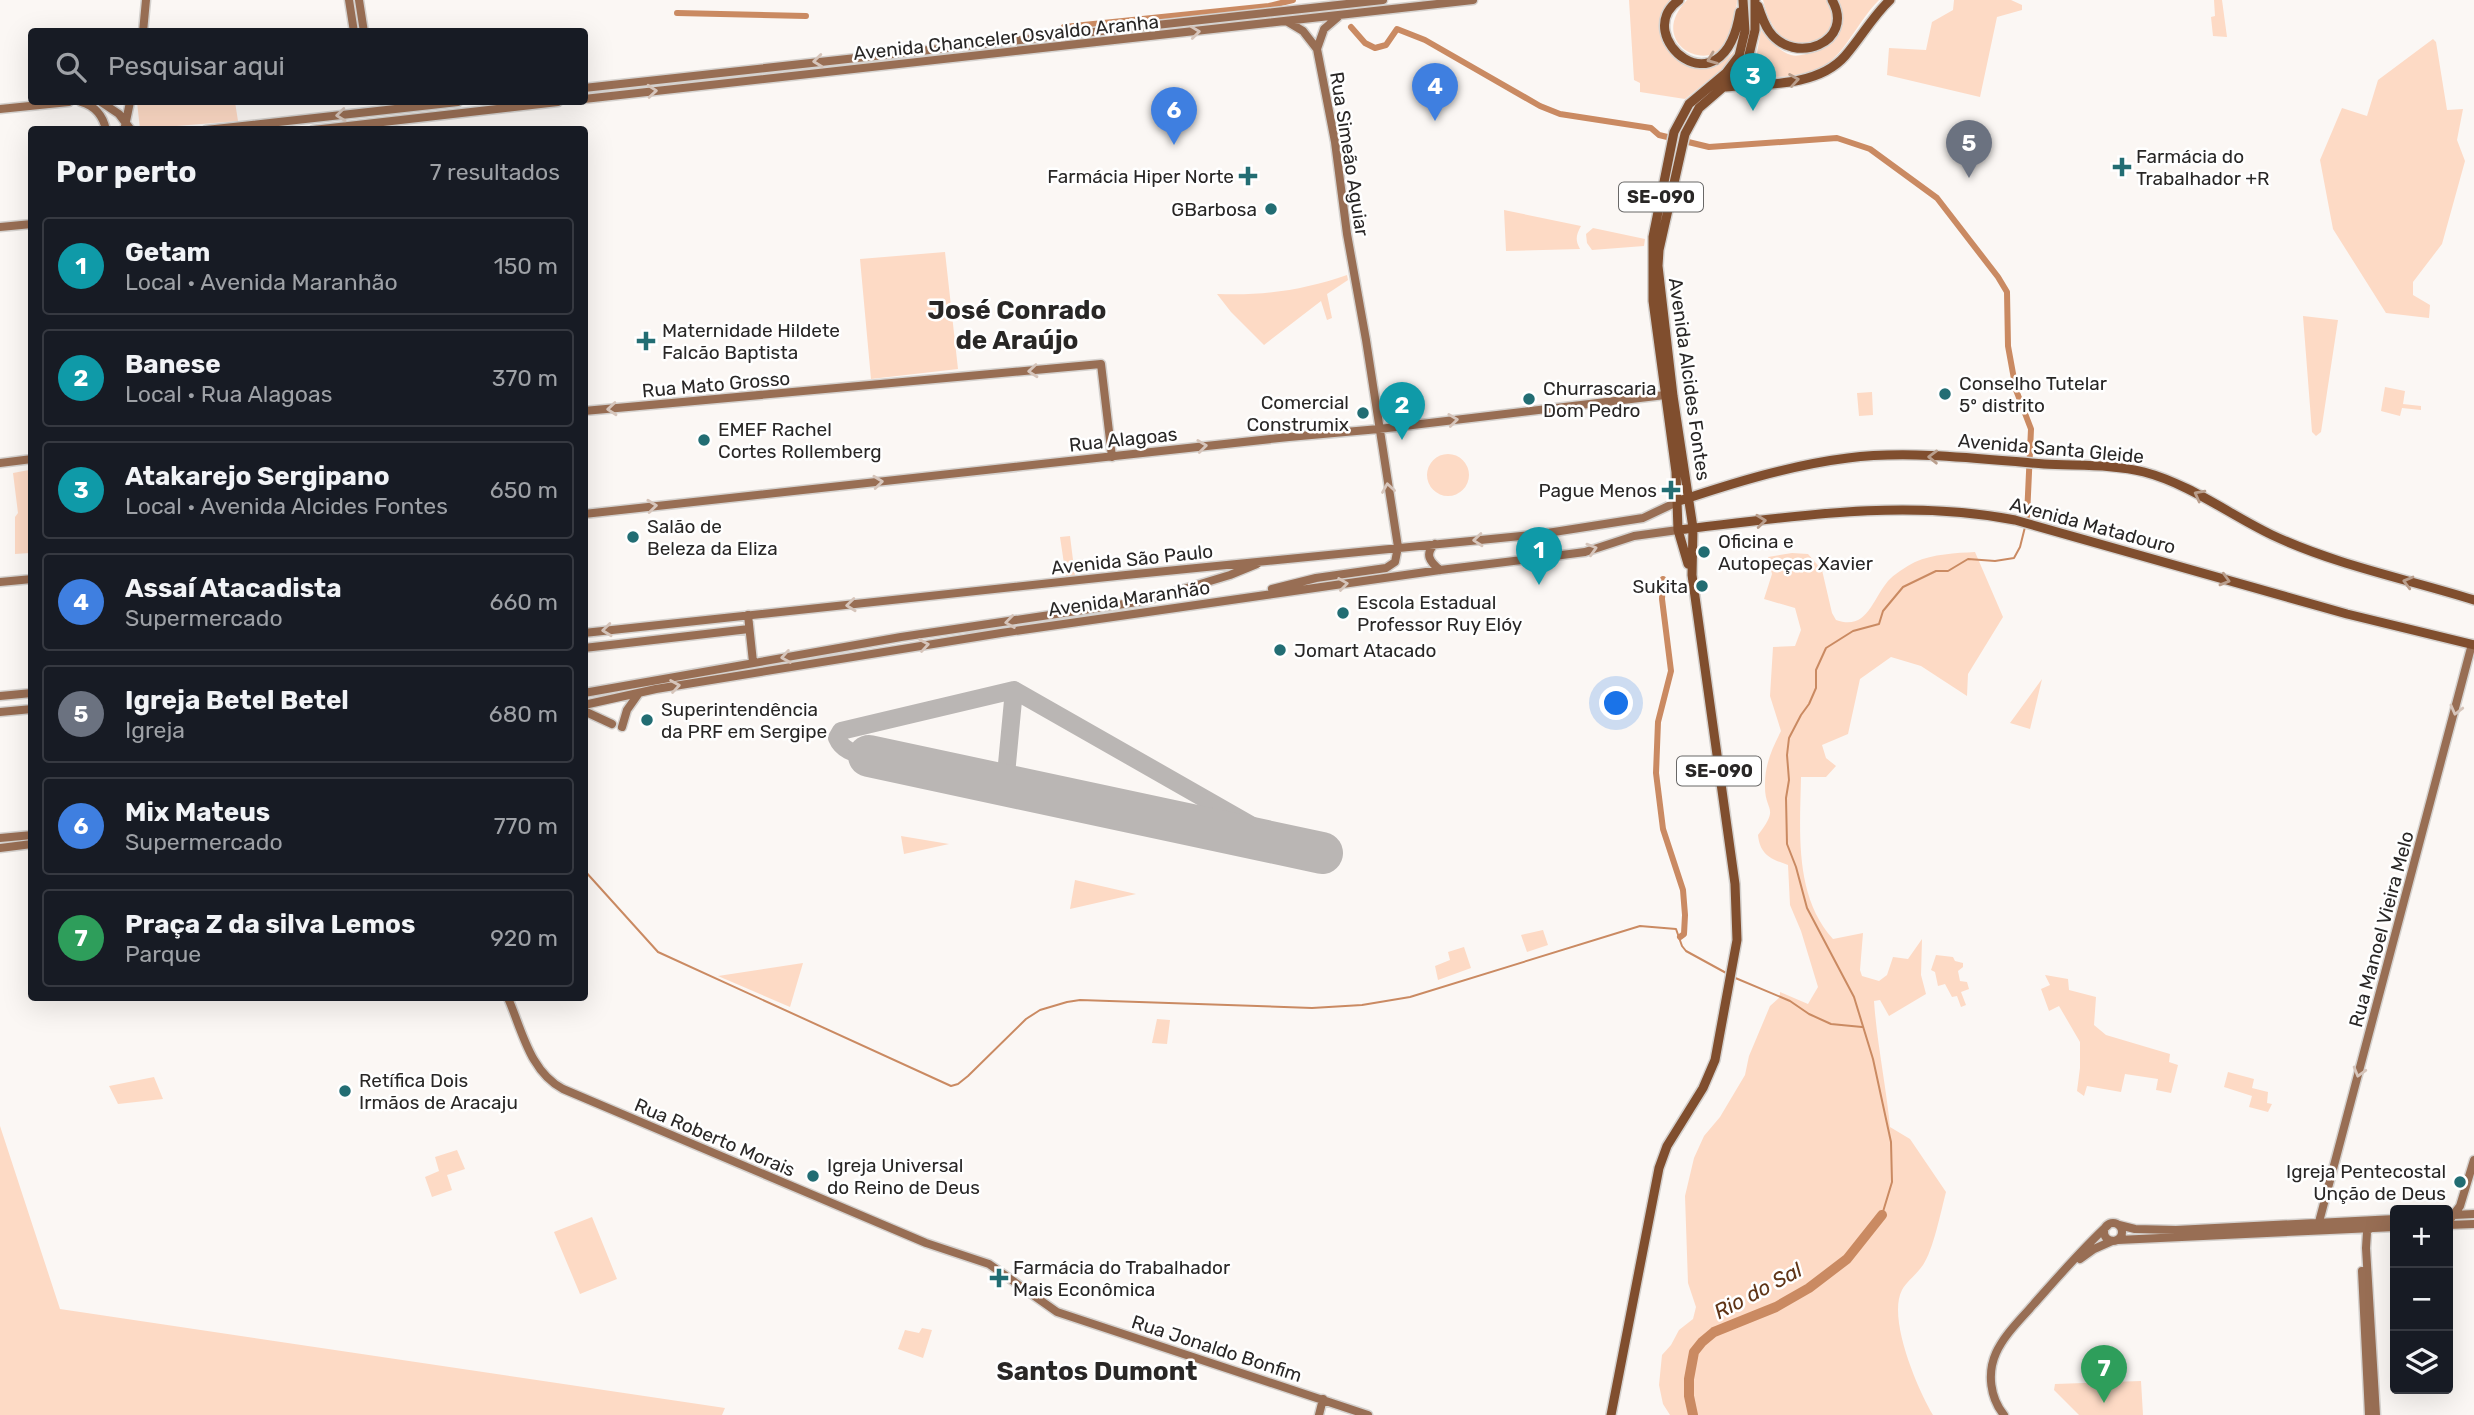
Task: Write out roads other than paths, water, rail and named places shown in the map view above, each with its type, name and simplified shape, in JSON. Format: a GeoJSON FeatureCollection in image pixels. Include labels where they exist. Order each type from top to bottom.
{"type":"FeatureCollection","features":[{"type":"Feature","properties":{"kind":"main road"},"geometry":{"type":"LineString","coordinates":[[143,28],[146,0]]}},
{"type":"Feature","properties":{"kind":"main road"},"geometry":{"type":"LineString","coordinates":[[349,0],[353,28]]}},
{"type":"Feature","properties":{"kind":"main road"},"geometry":{"type":"LineString","coordinates":[[359,0],[363,28]]}},
{"type":"Feature","properties":{"kind":"main road","name":"Avenida Chanceler Osvaldo Aranha"},"geometry":{"type":"LineString","coordinates":[[588,88],[1275,6],[1383,0]]}},
{"type":"Feature","properties":{"kind":"main road","name":"Avenida Chanceler Osvaldo Aranha"},"geometry":{"type":"LineString","coordinates":[[588,99],[1474,0]]}},
{"type":"Feature","properties":{"kind":"main road"},"geometry":{"type":"LineString","coordinates":[[1679,0],[1668,13],[1665,22],[1668,42],[1681,57],[1701,63],[1716,59],[1729,49],[1737,31],[1743,2]]}},
{"type":"Feature","properties":{"kind":"main road"},"geometry":{"type":"LineString","coordinates":[[1755,0],[1769,32],[1788,47],[1798,49],[1819,45],[1832,36],[1838,15],[1832,0]]}},
{"type":"Feature","properties":{"kind":"main road","name":"Avenida Alcides Fontes"},"geometry":{"type":"LineString","coordinates":[[1683,499],[1658,278],[1659,250],[1678,137],[1699,108],[1740,72],[1752,46],[1755,0]]}},
{"type":"Feature","properties":{"kind":"main road"},"geometry":{"type":"LineString","coordinates":[[1726,87],[1792,80],[1827,71],[1845,57],[1874,16],[1890,0]]}},
{"type":"Feature","properties":{"kind":"main road","name":"Avenida Alcides Fontes"},"geometry":{"type":"LineString","coordinates":[[1683,499],[1665,395],[1653,301],[1652,250],[1678,137],[1689,104],[1726,73],[1739,57],[1745,31],[1743,2]]}},
{"type":"Feature","properties":{"kind":"main road"},"geometry":{"type":"LineString","coordinates":[[1275,6],[1286,21],[1303,31],[1317,49]]}},
{"type":"Feature","properties":{"kind":"main road"},"geometry":{"type":"LineString","coordinates":[[1317,49],[1324,29],[1340,15]]}},
{"type":"Feature","properties":{"kind":"main road","name":"Rua Simeão Aguiar"},"geometry":{"type":"LineString","coordinates":[[1317,49],[1334,134],[1398,547]]}},
{"type":"Feature","properties":{"kind":"main road"},"geometry":{"type":"LineString","coordinates":[[0,109],[39,105]]}},
{"type":"Feature","properties":{"kind":"main road"},"geometry":{"type":"LineString","coordinates":[[88,105],[95,108],[105,126]]}},
{"type":"Feature","properties":{"kind":"main road"},"geometry":{"type":"LineString","coordinates":[[106,105],[119,114],[126,126]]}},
{"type":"Feature","properties":{"kind":"main road"},"geometry":{"type":"LineString","coordinates":[[127,126],[130,105]]}},
{"type":"Feature","properties":{"kind":"main road"},"geometry":{"type":"LineString","coordinates":[[365,105],[366,113]]}},
{"type":"Feature","properties":{"kind":"main road"},"geometry":{"type":"LineString","coordinates":[[376,105],[377,111]]}},
{"type":"Feature","properties":{"kind":"main road"},"geometry":{"type":"LineString","coordinates":[[244,126],[431,105]]}},
{"type":"Feature","properties":{"kind":"main road"},"geometry":{"type":"LineString","coordinates":[[348,126],[532,105]]}},
{"type":"Feature","properties":{"kind":"main road"},"geometry":{"type":"LineString","coordinates":[[0,227],[28,224]]}},
{"type":"Feature","properties":{"kind":"main road","name":"Rua Mato Grosso"},"geometry":{"type":"LineString","coordinates":[[588,411],[1101,364],[1112,457]]}},
{"type":"Feature","properties":{"kind":"main road","name":"Rua Alagoas"},"geometry":{"type":"LineString","coordinates":[[588,514],[1379,429],[1665,395]]}},
{"type":"Feature","properties":{"kind":"main road","name":"Avenida Santa Gleide"},"geometry":{"type":"LineString","coordinates":[[1683,499],[1792,468],[1850,457],[1947,457],[2146,472],[2190,490],[2272,535],[2312,551],[2474,600]]}},
{"type":"Feature","properties":{"kind":"main road"},"geometry":{"type":"LineString","coordinates":[[0,463],[28,460]]}},
{"type":"Feature","properties":{"kind":"main road","name":"SE-090"},"geometry":{"type":"LineString","coordinates":[[1611,1415],[1659,1168],[1667,1146],[1709,1077],[1720,1041],[1734,968],[1738,928],[1735,884],[1692,575],[1693,528],[1683,499]]}},
{"type":"Feature","properties":{"kind":"main road","name":"SE-090"},"geometry":{"type":"LineString","coordinates":[[1683,499],[1678,530],[1692,575]]}},
{"type":"Feature","properties":{"kind":"main road","name":"Avenida São Paulo"},"geometry":{"type":"LineString","coordinates":[[588,633],[1608,525],[1650,516],[1683,499]]}},
{"type":"Feature","properties":{"kind":"main road","name":"Avenida Matadouro"},"geometry":{"type":"LineString","coordinates":[[1678,530],[1846,512],[1899,509],[1970,512],[2035,525],[2347,614],[2473,644]]}},
{"type":"Feature","properties":{"kind":"main road","name":"Avenida Maranhão"},"geometry":{"type":"LineString","coordinates":[[588,704],[639,692],[885,651],[1440,570],[1574,554],[1622,539],[1678,530]]}},
{"type":"Feature","properties":{"kind":"main road"},"geometry":{"type":"LineString","coordinates":[[1435,544],[1429,550],[1428,556],[1440,570]]}},
{"type":"Feature","properties":{"kind":"main road"},"geometry":{"type":"LineString","coordinates":[[1242,598],[1316,578],[1387,568],[1395,562],[1398,547]]}},
{"type":"Feature","properties":{"kind":"main road","name":"Avenida Maranhão"},"geometry":{"type":"LineString","coordinates":[[588,691],[883,640],[1144,601],[1266,561]]}},
{"type":"Feature","properties":{"kind":"main road"},"geometry":{"type":"LineString","coordinates":[[0,582],[28,579]]}},
{"type":"Feature","properties":{"kind":"main road"},"geometry":{"type":"LineString","coordinates":[[748,615],[753,662]]}},
{"type":"Feature","properties":{"kind":"main road"},"geometry":{"type":"LineString","coordinates":[[588,648],[749,629]]}},
{"type":"Feature","properties":{"kind":"main road"},"geometry":{"type":"LineString","coordinates":[[883,640],[885,651]]}},
{"type":"Feature","properties":{"kind":"main road","name":"Rua Manoel Vieira Melo"},"geometry":{"type":"LineString","coordinates":[[2319,1222],[2473,644]]}},
{"type":"Feature","properties":{"kind":"main road"},"geometry":{"type":"LineString","coordinates":[[622,727],[627,710],[639,692]]}},
{"type":"Feature","properties":{"kind":"main road"},"geometry":{"type":"LineString","coordinates":[[0,696],[28,693]]}},
{"type":"Feature","properties":{"kind":"main road"},"geometry":{"type":"LineString","coordinates":[[0,712],[28,709]]}},
{"type":"Feature","properties":{"kind":"main road"},"geometry":{"type":"LineString","coordinates":[[588,713],[612,724]]}},
{"type":"Feature","properties":{"kind":"main road"},"geometry":{"type":"LineString","coordinates":[[0,838],[28,835]]}},
{"type":"Feature","properties":{"kind":"main road"},"geometry":{"type":"LineString","coordinates":[[0,848],[28,844]]}},
{"type":"Feature","properties":{"kind":"main road","name":"Rua Roberto Morais"},"geometry":{"type":"LineString","coordinates":[[509,1001],[538,1069],[556,1085],[902,1233],[997,1268],[1057,1312]]}},
{"type":"Feature","properties":{"kind":"main road"},"geometry":{"type":"LineString","coordinates":[[2453,1212],[2464,1195],[2474,1160]]}},
{"type":"Feature","properties":{"kind":"main road"},"geometry":{"type":"LineString","coordinates":[[2453,1215],[2474,1214]]}},
{"type":"Feature","properties":{"kind":"main road"},"geometry":{"type":"LineString","coordinates":[[2062,1274],[2089,1252],[2115,1241],[2369,1225],[2390,1220]]}},
{"type":"Feature","properties":{"kind":"main road"},"geometry":{"type":"LineString","coordinates":[[2004,1415],[1995,1399],[1991,1383],[1996,1353],[2016,1325],[2108,1225],[2113,1223],[2135,1229],[2176,1230],[2319,1222],[2390,1227]]}},
{"type":"Feature","properties":{"kind":"main road"},"geometry":{"type":"LineString","coordinates":[[2453,1224],[2474,1224]]}},
{"type":"Feature","properties":{"kind":"main road"},"geometry":{"type":"LineString","coordinates":[[2108,1225],[2104,1233],[2107,1238],[2115,1241]]}},
{"type":"Feature","properties":{"kind":"main road"},"geometry":{"type":"LineString","coordinates":[[2115,1241],[2123,1233],[2119,1225]]}},
{"type":"Feature","properties":{"kind":"main road"},"geometry":{"type":"LineString","coordinates":[[2369,1225],[2361,1236],[2363,1318],[2376,1415]]}},
{"type":"Feature","properties":{"kind":"main road","name":"Rua Jonaldo Bonfim"},"geometry":{"type":"LineString","coordinates":[[1057,1312],[1368,1415]]}},
{"type":"Feature","properties":{"kind":"main road"},"geometry":{"type":"LineString","coordinates":[[2369,1415],[2371,1381]]}},
{"type":"Feature","properties":{"kind":"main road"},"geometry":{"type":"LineString","coordinates":[[1319,1415],[1323,1399]]}},
{"type":"Feature","properties":{"kind":"waterway"},"geometry":{"type":"LineString","coordinates":[[1064,27],[1269,6],[1293,0]]}},
{"type":"Feature","properties":{"kind":"waterway"},"geometry":{"type":"LineString","coordinates":[[677,13],[806,16]]}},
{"type":"Feature","properties":{"kind":"waterway"},"geometry":{"type":"LineString","coordinates":[[358,22],[359,28]]}},
{"type":"Feature","properties":{"kind":"waterway"},"geometry":{"type":"LineString","coordinates":[[1351,27],[1365,43],[1375,48],[1386,45],[1397,29],[1425,40],[1540,106],[1560,114],[1651,128],[1659,135],[1709,147],[1837,138],[1870,149],[1937,198],[2007,292],[2008,346],[2016,390],[2031,429],[2027,516]]}},
{"type":"Feature","properties":{"kind":"waterway"},"geometry":{"type":"LineString","coordinates":[[1882,1215],[1892,1182],[1891,1142],[1873,1059],[1854,997],[1807,908],[1787,844],[1789,738],[1816,688],[1816,670],[1826,648],[1853,631],[1879,624],[1883,611],[1903,587],[1936,571],[1948,571],[1968,559],[1995,561],[2014,558],[2025,527]]}},
{"type":"Feature","properties":{"kind":"waterway"},"geometry":{"type":"LineString","coordinates":[[1663,579],[1662,599],[1671,671],[1658,722],[1656,773],[1663,829],[1683,890],[1684,934],[1680,937]]}},
{"type":"Feature","properties":{"kind":"waterway"},"geometry":{"type":"LineString","coordinates":[[588,874],[658,952],[951,1086],[968,1076],[1026,1019],[1040,1010],[1080,1000],[1312,1008],[1362,1005],[1410,997],[1640,926],[1676,929],[1686,951],[1728,974]]}},
{"type":"Feature","properties":{"kind":"waterway"},"geometry":{"type":"LineString","coordinates":[[1733,977],[1790,1001],[1831,1024],[1862,1027]]}},
{"type":"Feature","properties":{"kind":"waterway","name":"Rio do Sal"},"geometry":{"type":"LineString","coordinates":[[1693,1415],[1689,1379],[1694,1352],[1702,1342],[1714,1332],[1776,1307],[1809,1288],[1847,1259],[1882,1215]]}},
{"type":"Feature","properties":{"kind":"place","name":"Atakarejo Sergipano"},"geometry":{"type":"Point","coordinates":[1753,111]}},
{"type":"Feature","properties":{"kind":"place","name":"Assaí Atacadista"},"geometry":{"type":"Point","coordinates":[1435,121]}},
{"type":"Feature","properties":{"kind":"place","name":"Mix Mateus"},"geometry":{"type":"Point","coordinates":[1174,145]}},
{"type":"Feature","properties":{"kind":"place","name":"Farmácia do Trabalhador +R"},"geometry":{"type":"Point","coordinates":[2122,167]}},
{"type":"Feature","properties":{"kind":"place","name":"Farmácia Hiper Norte"},"geometry":{"type":"Point","coordinates":[1248,176]}},
{"type":"Feature","properties":{"kind":"place","name":"Igreja Betel Betel"},"geometry":{"type":"Point","coordinates":[1969,178]}},
{"type":"Feature","properties":{"kind":"place","name":"GBarbosa"},"geometry":{"type":"Point","coordinates":[1271,209]}},
{"type":"Feature","properties":{"kind":"place","name":"Maternidade Hildete Falcão Baptista"},"geometry":{"type":"Point","coordinates":[646,341]}},
{"type":"Feature","properties":{"kind":"place","name":"Conselho Tutelar 5º distrito"},"geometry":{"type":"Point","coordinates":[1945,394]}},
{"type":"Feature","properties":{"kind":"place","name":"Churrascaria Dom Pedro"},"geometry":{"type":"Point","coordinates":[1529,399]}},
{"type":"Feature","properties":{"kind":"place","name":"Comercial Construmix"},"geometry":{"type":"Point","coordinates":[1363,413]}},
{"type":"Feature","properties":{"kind":"place","name":"EMEF Rachel Cortes Rollemberg"},"geometry":{"type":"Point","coordinates":[704,440]}},
{"type":"Feature","properties":{"kind":"place","name":"Banese"},"geometry":{"type":"Point","coordinates":[1402,440]}},
{"type":"Feature","properties":{"kind":"place","name":"Pague Menos"},"geometry":{"type":"Point","coordinates":[1671,490]}},
{"type":"Feature","properties":{"kind":"place","name":"Salão de Beleza da Eliza"},"geometry":{"type":"Point","coordinates":[633,537]}},
{"type":"Feature","properties":{"kind":"place","name":"Oficina e Autopeças Xavier"},"geometry":{"type":"Point","coordinates":[1704,552]}},
{"type":"Feature","properties":{"kind":"place","name":"Getam"},"geometry":{"type":"Point","coordinates":[1539,585]}},
{"type":"Feature","properties":{"kind":"place","name":"Sukita"},"geometry":{"type":"Point","coordinates":[1702,586]}},
{"type":"Feature","properties":{"kind":"place","name":"Escola Estadual Professor Ruy Elóy"},"geometry":{"type":"Point","coordinates":[1343,613]}},
{"type":"Feature","properties":{"kind":"place","name":"Jomart Atacado"},"geometry":{"type":"Point","coordinates":[1280,650]}},
{"type":"Feature","properties":{"kind":"place","name":"Superintendência da PRF em Sergipe"},"geometry":{"type":"Point","coordinates":[647,720]}},
{"type":"Feature","properties":{"kind":"place","name":"Retífica Dois Irmãos de Aracaju"},"geometry":{"type":"Point","coordinates":[345,1091]}},
{"type":"Feature","properties":{"kind":"place","name":"Igreja Universal do Reino de Deus"},"geometry":{"type":"Point","coordinates":[813,1176]}},
{"type":"Feature","properties":{"kind":"place","name":"Igreja Pentecostal Unção de Deus"},"geometry":{"type":"Point","coordinates":[2460,1182]}},
{"type":"Feature","properties":{"kind":"place","name":"Farmácia do Trabalhador Mais Econômica"},"geometry":{"type":"Point","coordinates":[999,1278]}},
{"type":"Feature","properties":{"kind":"place","name":"Praça Z da silva Lemos"},"geometry":{"type":"Point","coordinates":[2104,1403]}},
{"type":"Feature","properties":{"kind":"district","name":"José Conrado de Araújo"},"geometry":{"type":"Point","coordinates":[1017,325]}},
{"type":"Feature","properties":{"kind":"district","name":"Santos Dumont"},"geometry":{"type":"Point","coordinates":[1097,1371]}}]}
